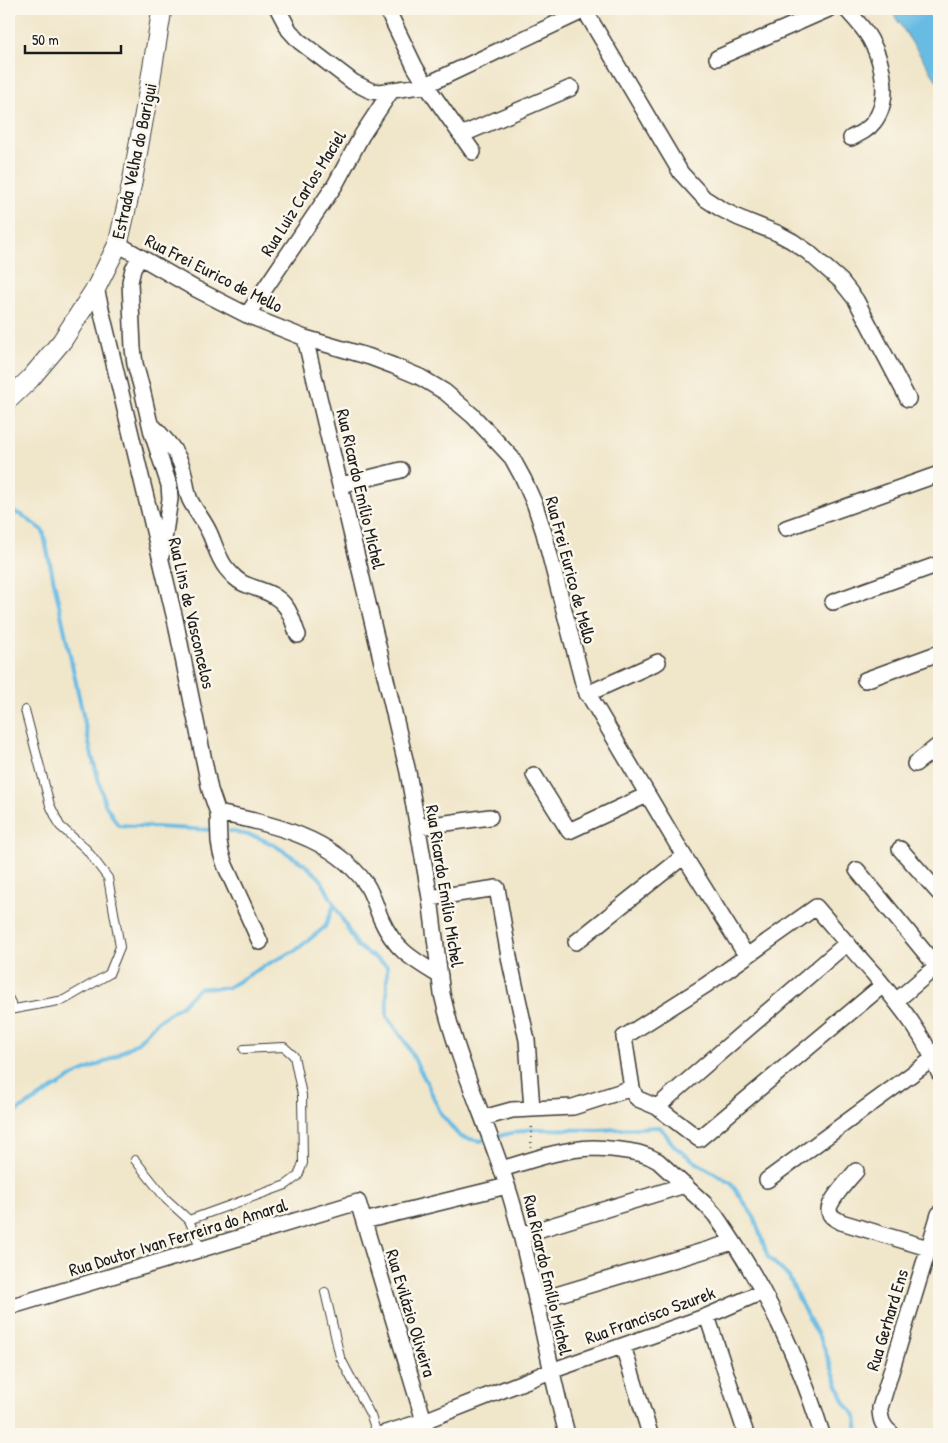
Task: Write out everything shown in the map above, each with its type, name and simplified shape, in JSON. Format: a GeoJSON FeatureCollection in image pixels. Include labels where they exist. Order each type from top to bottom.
{"type":"FeatureCollection","features":[{"type":"Feature","properties":{"kind":"street","name":"Estrada Velha do Barigui"},"geometry":{"type":"LineString","coordinates":[[9,399],[50,356],[78,317],[96,288],[118,244],[134,175],[162,9]]}},
{"type":"Feature","properties":{"kind":"street"},"geometry":{"type":"LineString","coordinates":[[278,9],[289,30],[299,41],[353,82],[371,91],[380,92],[426,85],[585,9],[681,173],[704,198],[721,209],[792,241],[808,252],[840,281],[856,300],[908,399]]}},
{"type":"Feature","properties":{"kind":"street"},"geometry":{"type":"LineString","coordinates":[[388,9],[406,49],[426,85],[473,152]]}},
{"type":"Feature","properties":{"kind":"street"},"geometry":{"type":"LineString","coordinates":[[717,58],[829,9]]}},
{"type":"Feature","properties":{"kind":"street"},"geometry":{"type":"LineString","coordinates":[[846,9],[865,30],[875,49],[881,68],[884,91],[880,112],[873,123],[864,131],[851,138]]}},
{"type":"Feature","properties":{"kind":"street"},"geometry":{"type":"LineString","coordinates":[[461,135],[571,88]]}},
{"type":"Feature","properties":{"kind":"street","name":"Rua Luiz Carlos Maciel"},"geometry":{"type":"LineString","coordinates":[[247,315],[335,185],[362,134],[391,91]]}},
{"type":"Feature","properties":{"kind":"street","name":"Rua Frei Eurico de Mello"},"geometry":{"type":"LineString","coordinates":[[118,244],[194,288],[247,315],[305,338],[378,360],[420,377],[445,392],[459,404],[512,458],[524,480],[538,514],[580,678],[587,694],[746,955]]}},
{"type":"Feature","properties":{"kind":"street"},"geometry":{"type":"LineString","coordinates":[[140,257],[133,269],[130,282],[135,364],[155,444],[170,492],[161,562]]}},
{"type":"Feature","properties":{"kind":"street","name":"Rua Lins de Vasconcelos"},"geometry":{"type":"LineString","coordinates":[[96,288],[181,648],[210,790],[218,813],[221,853],[260,942]]}},
{"type":"Feature","properties":{"kind":"street","name":"Rua Ricardo Emílio Michel"},"geometry":{"type":"LineString","coordinates":[[305,338],[400,734],[430,898],[445,1007],[465,1071],[507,1186],[521,1235],[567,1434]]}},
{"type":"Feature","properties":{"kind":"street"},"geometry":{"type":"LineString","coordinates":[[150,422],[171,446],[179,460],[190,500],[206,526],[225,567],[239,581],[272,593],[279,599],[291,615],[298,636]]}},
{"type":"Feature","properties":{"kind":"street"},"geometry":{"type":"LineString","coordinates":[[340,485],[401,470]]}},
{"type":"Feature","properties":{"kind":"street"},"geometry":{"type":"LineString","coordinates":[[786,528],[939,474]]}},
{"type":"Feature","properties":{"kind":"street"},"geometry":{"type":"LineString","coordinates":[[833,602],[939,564]]}},
{"type":"Feature","properties":{"kind":"street"},"geometry":{"type":"LineString","coordinates":[[865,680],[939,652]]}},
{"type":"Feature","properties":{"kind":"street"},"geometry":{"type":"LineString","coordinates":[[587,694],[658,662]]}},
{"type":"Feature","properties":{"kind":"street"},"geometry":{"type":"LineString","coordinates":[[915,764],[939,745]]}},
{"type":"Feature","properties":{"kind":"street"},"geometry":{"type":"LineString","coordinates":[[534,775],[569,831],[647,795]]}},
{"type":"Feature","properties":{"kind":"street"},"geometry":{"type":"LineString","coordinates":[[218,813],[284,829],[317,844],[333,854],[357,873],[366,885],[387,931],[401,950],[440,976]]}},
{"type":"Feature","properties":{"kind":"street"},"geometry":{"type":"LineString","coordinates":[[418,826],[490,817]]}},
{"type":"Feature","properties":{"kind":"street"},"geometry":{"type":"LineString","coordinates":[[900,849],[939,893]]}},
{"type":"Feature","properties":{"kind":"street"},"geometry":{"type":"LineString","coordinates":[[576,942],[684,856]]}},
{"type":"Feature","properties":{"kind":"street"},"geometry":{"type":"LineString","coordinates":[[857,870],[938,965],[896,1001]]}},
{"type":"Feature","properties":{"kind":"street"},"geometry":{"type":"LineString","coordinates":[[430,898],[498,888],[508,953],[528,1040],[532,1109]]}},
{"type":"Feature","properties":{"kind":"street"},"geometry":{"type":"LineString","coordinates":[[883,985],[699,1139],[656,1107],[635,1096],[624,1037],[706,985],[816,907],[883,985],[896,1001],[934,1058],[939,1073]]}},
{"type":"Feature","properties":{"kind":"street"},"geometry":{"type":"LineString","coordinates":[[656,1107],[847,943]]}},
{"type":"Feature","properties":{"kind":"street"},"geometry":{"type":"LineString","coordinates":[[767,1180],[934,1058]]}},
{"type":"Feature","properties":{"kind":"street"},"geometry":{"type":"LineString","coordinates":[[488,1131],[512,1110],[572,1107],[632,1088]]}},
{"type":"Feature","properties":{"kind":"street"},"geometry":{"type":"LineString","coordinates":[[502,1169],[554,1153],[581,1149],[607,1149],[644,1154],[658,1161],[715,1215],[733,1242],[778,1319],[796,1360],[822,1434]]}},
{"type":"Feature","properties":{"kind":"street"},"geometry":{"type":"LineString","coordinates":[[856,1171],[830,1205],[829,1212],[833,1218],[840,1222],[928,1248]]}},
{"type":"Feature","properties":{"kind":"street"},"geometry":{"type":"LineString","coordinates":[[521,1235],[685,1185]]}},
{"type":"Feature","properties":{"kind":"street"},"geometry":{"type":"LineString","coordinates":[[364,1221],[507,1186]]}},
{"type":"Feature","properties":{"kind":"street","name":"Rua Evilázio Oliveira"},"geometry":{"type":"LineString","coordinates":[[358,1202],[426,1428]]}},
{"type":"Feature","properties":{"kind":"street","name":"Rua Doutor Ivan Ferreira do Amaral"},"geometry":{"type":"LineString","coordinates":[[9,1307],[358,1202]]}},
{"type":"Feature","properties":{"kind":"street","name":"Rua Gerhard Ens"},"geometry":{"type":"LineString","coordinates":[[892,1434],[882,1423],[880,1408],[939,1214]]}},
{"type":"Feature","properties":{"kind":"street"},"geometry":{"type":"LineString","coordinates":[[536,1301],[733,1242]]}},
{"type":"Feature","properties":{"kind":"street","name":"Rua Francisco Szurek"},"geometry":{"type":"LineString","coordinates":[[382,1434],[426,1428],[551,1371],[707,1316],[762,1292]]}},
{"type":"Feature","properties":{"kind":"street"},"geometry":{"type":"LineString","coordinates":[[707,1316],[746,1434]]}},
{"type":"Feature","properties":{"kind":"street"},"geometry":{"type":"LineString","coordinates":[[623,1346],[650,1434]]}},
{"type":"Feature","properties":{"kind":"lane"},"geometry":{"type":"LineString","coordinates":[[9,999],[11,1010],[64,1000],[109,974],[120,947],[108,878],[86,849],[60,826],[50,805],[25,710]]}},
{"type":"Feature","properties":{"kind":"lane"},"geometry":{"type":"LineString","coordinates":[[189,1220],[286,1185],[298,1176],[301,1169],[303,1162],[302,1095],[294,1056],[284,1047],[244,1049]]}},
{"type":"Feature","properties":{"kind":"lane"},"geometry":{"type":"LineString","coordinates":[[135,1160],[166,1199],[189,1220],[200,1249]]}},
{"type":"Feature","properties":{"kind":"lane"},"geometry":{"type":"LineString","coordinates":[[325,1292],[340,1357],[371,1416],[377,1434]]}},
{"type":"Feature","properties":{"kind":"path"},"geometry":{"type":"LineString","coordinates":[[531,1160],[532,1109]]}},
{"type":"Feature","properties":{"kind":"water"},"geometry":{"type":"Polygon","coordinates":[[[890,9],[933,9],[939,19],[939,84],[890,9]]]}},
{"type":"Feature","properties":{"kind":"waterway"},"geometry":{"type":"LineString","coordinates":[[9,511],[22,515],[43,531],[91,752],[105,804],[118,825],[211,830]]}},
{"type":"Feature","properties":{"kind":"waterway"},"geometry":{"type":"LineString","coordinates":[[230,831],[257,837],[274,845],[304,864],[320,878],[357,946],[387,966],[387,1016],[406,1043],[441,1114],[460,1137],[480,1141],[487,1139]]}},
{"type":"Feature","properties":{"kind":"waterway"},"geometry":{"type":"LineString","coordinates":[[9,1116],[77,1074],[109,1060],[138,1042],[158,1021],[182,1005],[199,988],[227,988],[296,950],[325,927],[334,905]]}},
{"type":"Feature","properties":{"kind":"waterway"},"geometry":{"type":"LineString","coordinates":[[494,1137],[530,1129],[598,1130],[660,1127],[675,1147],[694,1161],[731,1183],[754,1217],[768,1257],[789,1277],[803,1308],[821,1340],[844,1401],[856,1417],[858,1434]]}}]}
